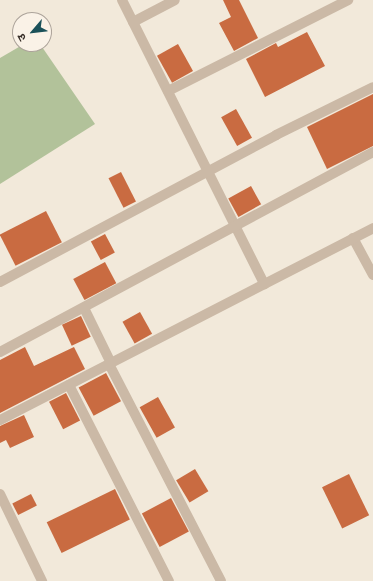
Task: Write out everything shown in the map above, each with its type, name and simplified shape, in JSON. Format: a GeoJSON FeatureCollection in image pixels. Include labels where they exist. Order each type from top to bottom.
{"type":"FeatureCollection","features":[{"type":"Feature","properties":{"kind":"street"},"geometry":{"type":"LineString","coordinates":[[122,0],[264,284]]}},
{"type":"Feature","properties":{"kind":"street"},"geometry":{"type":"LineString","coordinates":[[133,22],[176,0]]}},
{"type":"Feature","properties":{"kind":"street"},"geometry":{"type":"LineString","coordinates":[[168,91],[348,0]]}},
{"type":"Feature","properties":{"kind":"street"},"geometry":{"type":"LineString","coordinates":[[0,282],[373,87]]}},
{"type":"Feature","properties":{"kind":"street"},"geometry":{"type":"LineString","coordinates":[[0,352],[373,152]]}},
{"type":"Feature","properties":{"kind":"street"},"geometry":{"type":"LineString","coordinates":[[0,420],[373,228]]}},
{"type":"Feature","properties":{"kind":"street"},"geometry":{"type":"LineString","coordinates":[[353,238],[373,275]]}},
{"type":"Feature","properties":{"kind":"street"},"geometry":{"type":"LineString","coordinates":[[84,308],[110,363],[221,581]]}},
{"type":"Feature","properties":{"kind":"street"},"geometry":{"type":"LineString","coordinates":[[69,385],[169,581]]}},
{"type":"Feature","properties":{"kind":"street"},"geometry":{"type":"LineString","coordinates":[[0,494],[42,581]]}},
{"type":"Feature","properties":{"kind":"green space"},"geometry":{"type":"Polygon","coordinates":[[[12,51],[46,52],[95,124],[0,184],[0,58],[12,51]]]}},
{"type":"Feature","properties":{"kind":"building"},"geometry":{"type":"Polygon","coordinates":[[[223,0],[239,0],[258,38],[234,51],[219,23],[231,17],[223,0]]]}},
{"type":"Feature","properties":{"kind":"building"},"geometry":{"type":"Polygon","coordinates":[[[307,32],[325,66],[265,97],[246,59],[276,43],[278,47],[307,32]]]}},
{"type":"Feature","properties":{"kind":"building"},"geometry":{"type":"Polygon","coordinates":[[[178,44],[193,71],[172,83],[157,56],[178,44]]]}},
{"type":"Feature","properties":{"kind":"building"},"geometry":{"type":"Polygon","coordinates":[[[373,94],[373,146],[327,169],[307,127],[373,94]]]}},
{"type":"Feature","properties":{"kind":"building"},"geometry":{"type":"Polygon","coordinates":[[[236,109],[252,138],[237,146],[221,117],[236,109]]]}},
{"type":"Feature","properties":{"kind":"building"},"geometry":{"type":"Polygon","coordinates":[[[121,172],[136,201],[124,208],[109,178],[121,172]]]}},
{"type":"Feature","properties":{"kind":"building"},"geometry":{"type":"Polygon","coordinates":[[[251,186],[261,204],[238,217],[228,199],[251,186]]]}},
{"type":"Feature","properties":{"kind":"building"},"geometry":{"type":"Polygon","coordinates":[[[46,211],[62,242],[16,266],[0,234],[46,211]]]}},
{"type":"Feature","properties":{"kind":"building"},"geometry":{"type":"Polygon","coordinates":[[[105,234],[115,253],[101,260],[91,242],[105,234]]]}},
{"type":"Feature","properties":{"kind":"building"},"geometry":{"type":"Polygon","coordinates":[[[105,262],[116,283],[84,300],[73,279],[105,262]]]}},
{"type":"Feature","properties":{"kind":"building"},"geometry":{"type":"Polygon","coordinates":[[[140,312],[152,334],[135,344],[123,322],[140,312]]]}},
{"type":"Feature","properties":{"kind":"building"},"geometry":{"type":"Polygon","coordinates":[[[81,316],[91,337],[72,346],[62,325],[81,316]]]}},
{"type":"Feature","properties":{"kind":"building"},"geometry":{"type":"Polygon","coordinates":[[[25,347],[34,366],[74,347],[85,369],[0,413],[0,360],[25,347]]]}},
{"type":"Feature","properties":{"kind":"building"},"geometry":{"type":"Polygon","coordinates":[[[106,373],[121,401],[94,416],[79,388],[106,373]]]}},
{"type":"Feature","properties":{"kind":"building"},"geometry":{"type":"Polygon","coordinates":[[[66,393],[80,421],[63,429],[49,402],[66,393]]]}},
{"type":"Feature","properties":{"kind":"building"},"geometry":{"type":"Polygon","coordinates":[[[158,397],[175,428],[157,438],[140,407],[158,397]]]}},
{"type":"Feature","properties":{"kind":"building"},"geometry":{"type":"Polygon","coordinates":[[[24,415],[34,437],[10,448],[6,440],[0,443],[0,426],[24,415]]]}},
{"type":"Feature","properties":{"kind":"building"},"geometry":{"type":"Polygon","coordinates":[[[195,469],[208,491],[190,503],[176,480],[195,469]]]}},
{"type":"Feature","properties":{"kind":"building"},"geometry":{"type":"Polygon","coordinates":[[[349,474],[369,515],[342,528],[322,487],[349,474]]]}},
{"type":"Feature","properties":{"kind":"building"},"geometry":{"type":"Polygon","coordinates":[[[115,489],[130,520],[62,553],[47,522],[115,489]]]}},
{"type":"Feature","properties":{"kind":"building"},"geometry":{"type":"Polygon","coordinates":[[[31,494],[37,506],[18,515],[12,504],[31,494]]]}},
{"type":"Feature","properties":{"kind":"building"},"geometry":{"type":"Polygon","coordinates":[[[171,498],[189,532],[160,547],[142,513],[171,498]]]}}]}
